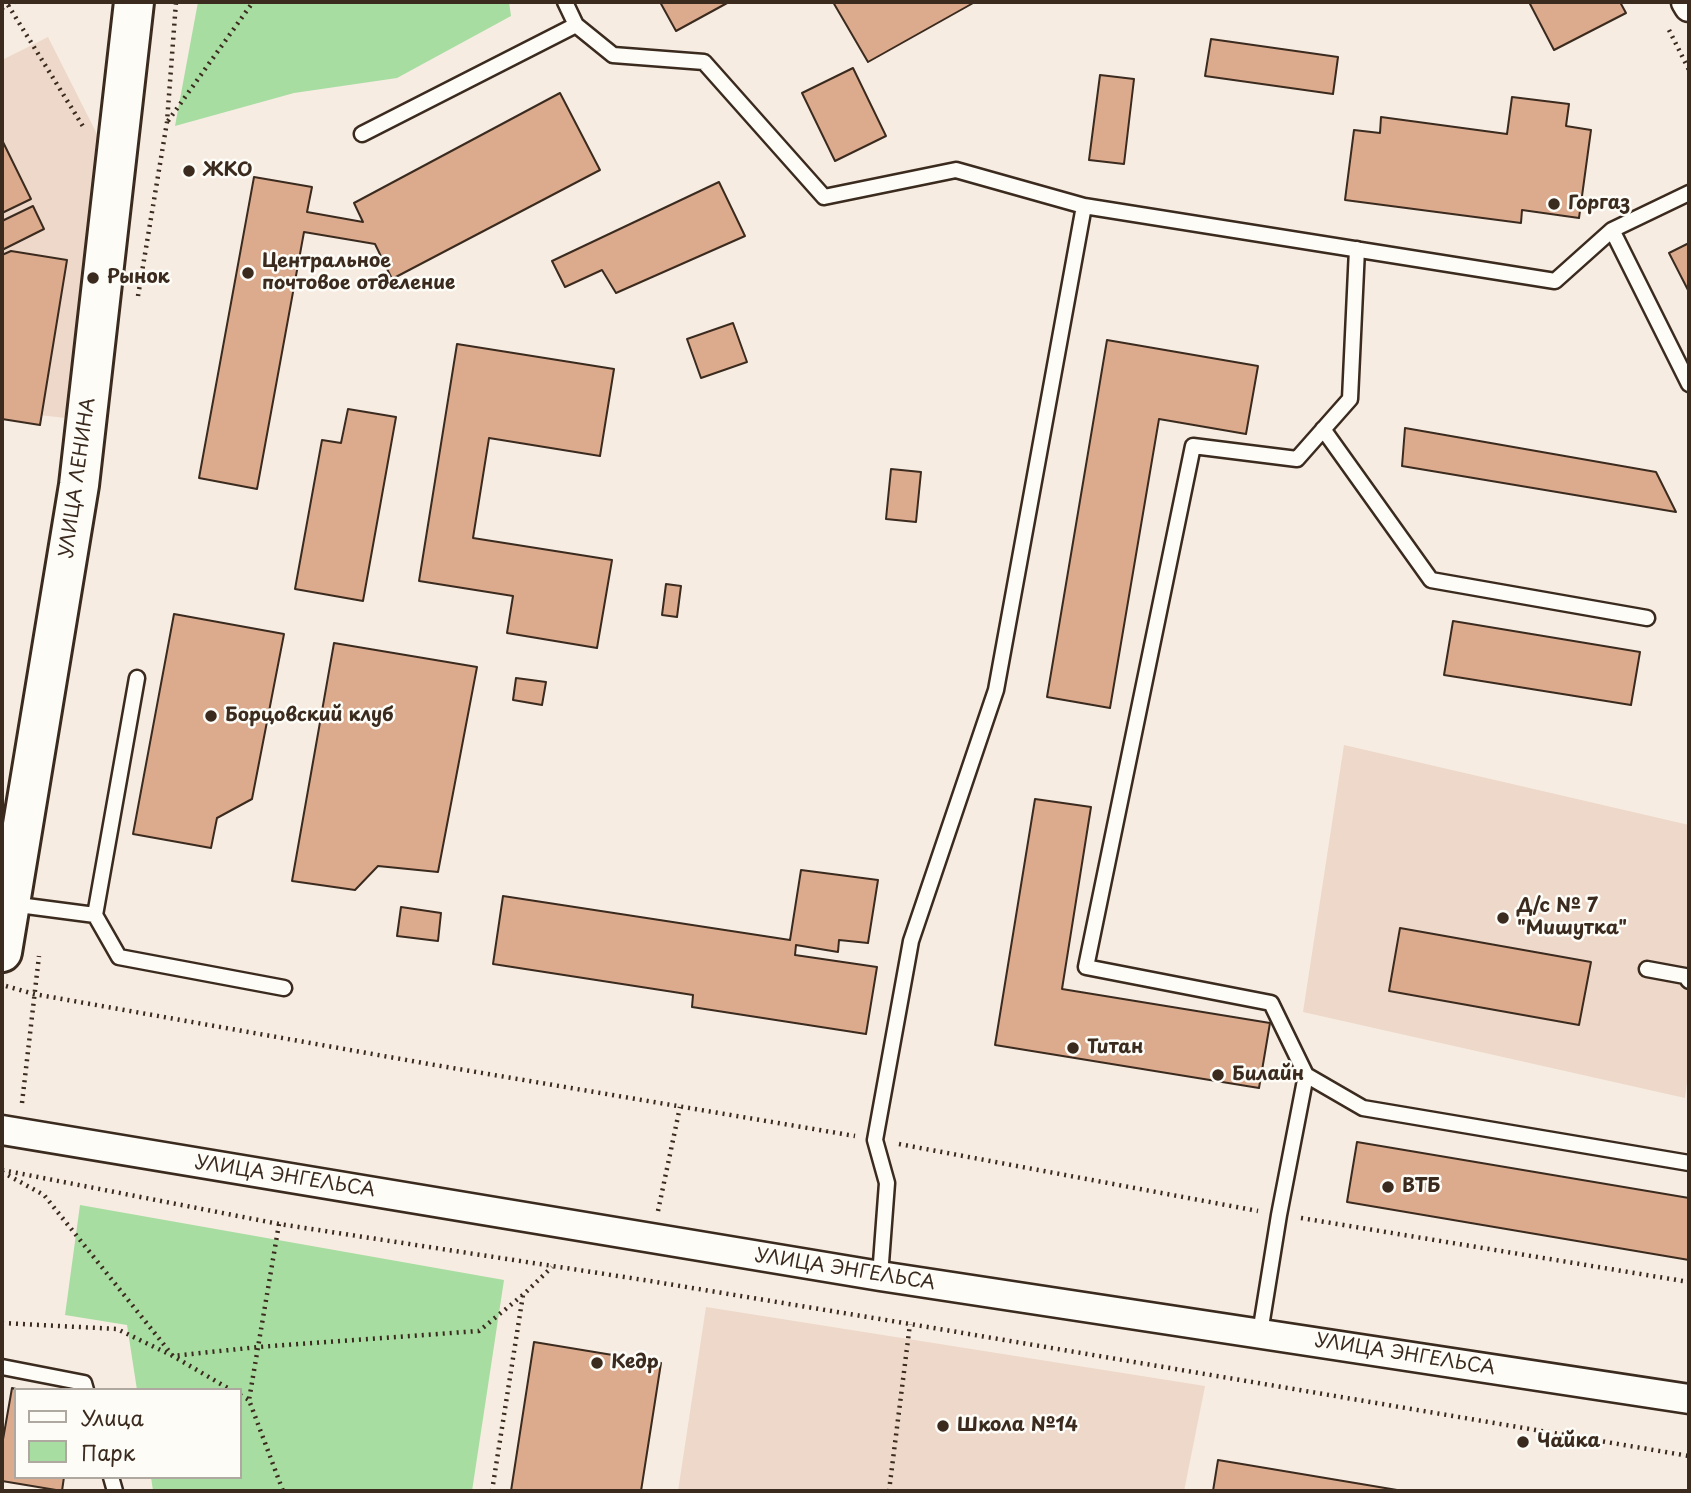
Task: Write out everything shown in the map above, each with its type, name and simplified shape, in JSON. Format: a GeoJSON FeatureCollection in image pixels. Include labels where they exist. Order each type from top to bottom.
{"type":"FeatureCollection","features":[{"type":"Feature","properties":{"kind":"main road","name":"УЛИЦА ЛЕНИНА"},"geometry":{"type":"LineString","coordinates":[[2,952],[79,485],[134,2]]}},
{"type":"Feature","properties":{"kind":"street"},"geometry":{"type":"LineString","coordinates":[[1686,2],[1689,7]]}},
{"type":"Feature","properties":{"kind":"street","name":"УЛИЦА ЭНГЕЛЬСА"},"geometry":{"type":"LineString","coordinates":[[2,1130],[880,1276],[1689,1399]]}},
{"type":"Feature","properties":{"kind":"lane"},"geometry":{"type":"LineString","coordinates":[[565,2],[576,24],[613,55],[704,62],[824,197],[956,170],[1084,206],[1555,281],[1612,230],[1689,193]]}},
{"type":"Feature","properties":{"kind":"lane"},"geometry":{"type":"LineString","coordinates":[[362,134],[576,24]]}},
{"type":"Feature","properties":{"kind":"lane"},"geometry":{"type":"LineString","coordinates":[[880,1276],[887,1183],[875,1140],[911,941],[996,690],[1084,206]]}},
{"type":"Feature","properties":{"kind":"lane"},"geometry":{"type":"LineString","coordinates":[[1612,230],[1689,384]]}},
{"type":"Feature","properties":{"kind":"lane"},"geometry":{"type":"LineString","coordinates":[[1357,248],[1350,399],[1297,459],[1193,446],[1086,967],[1270,1003],[1306,1075],[1363,1108],[1689,1163]]}},
{"type":"Feature","properties":{"kind":"lane"},"geometry":{"type":"LineString","coordinates":[[1323,429],[1431,580],[1647,618]]}},
{"type":"Feature","properties":{"kind":"lane"},"geometry":{"type":"LineString","coordinates":[[137,678],[95,915],[119,957],[284,988]]}},
{"type":"Feature","properties":{"kind":"lane"},"geometry":{"type":"LineString","coordinates":[[10,904],[95,915]]}},
{"type":"Feature","properties":{"kind":"lane"},"geometry":{"type":"LineString","coordinates":[[1647,970],[1685,976],[1689,981]]}},
{"type":"Feature","properties":{"kind":"lane"},"geometry":{"type":"LineString","coordinates":[[1260,1333],[1306,1075]]}},
{"type":"Feature","properties":{"kind":"lane"},"geometry":{"type":"LineString","coordinates":[[2,1367],[84,1383],[85,1388]]}},
{"type":"Feature","properties":{"kind":"path"},"geometry":{"type":"LineString","coordinates":[[2,8],[15,2]]}},
{"type":"Feature","properties":{"kind":"path"},"geometry":{"type":"LineString","coordinates":[[167,122],[253,2]]}},
{"type":"Feature","properties":{"kind":"path"},"geometry":{"type":"LineString","coordinates":[[8,5],[90,138]]}},
{"type":"Feature","properties":{"kind":"path"},"geometry":{"type":"LineString","coordinates":[[1666,25],[1689,70]]}},
{"type":"Feature","properties":{"kind":"path"},"geometry":{"type":"LineString","coordinates":[[2,985],[34,994],[875,1140],[1279,1215],[1689,1282]]}},
{"type":"Feature","properties":{"kind":"path"},"geometry":{"type":"LineString","coordinates":[[644,1280],[680,1107]]}},
{"type":"Feature","properties":{"kind":"path"},"geometry":{"type":"LineString","coordinates":[[2,1171],[279,1224],[644,1280],[1689,1456]]}},
{"type":"Feature","properties":{"kind":"path"},"geometry":{"type":"LineString","coordinates":[[2,1171],[44,1195],[173,1356]]}},
{"type":"Feature","properties":{"kind":"path"},"geometry":{"type":"LineString","coordinates":[[279,1224],[249,1400],[284,1491]]}},
{"type":"Feature","properties":{"kind":"path"},"geometry":{"type":"LineString","coordinates":[[173,1356],[479,1331],[553,1266]]}},
{"type":"Feature","properties":{"kind":"path"},"geometry":{"type":"LineString","coordinates":[[492,1491],[524,1294]]}},
{"type":"Feature","properties":{"kind":"path"},"geometry":{"type":"LineString","coordinates":[[2,1323],[117,1329],[173,1356],[228,1388]]}},
{"type":"Feature","properties":{"kind":"path"},"geometry":{"type":"LineString","coordinates":[[889,1491],[910,1324]]}},
{"type":"Feature","properties":{"kind":"path"},"geometry":{"type":"LineString","coordinates":[[242,1396],[249,1400]]}},
{"type":"Feature","properties":{"kind":"shaded area"},"geometry":{"type":"Polygon","coordinates":[[[48,37],[104,148],[66,418],[2,411],[2,60],[48,37]]]}},
{"type":"Feature","properties":{"kind":"shaded area","name":"Д/с № 7 \"Мишутка\""},"geometry":{"type":"Polygon","coordinates":[[[1344,745],[1689,825],[1689,1067],[1685,1098],[1303,1012],[1344,745]]]}},
{"type":"Feature","properties":{"kind":"shaded area","name":"Школа №14"},"geometry":{"type":"Polygon","coordinates":[[[706,1307],[1205,1386],[1184,1491],[678,1491],[706,1307]]]}},
{"type":"Feature","properties":{"kind":"green space"},"geometry":{"type":"Polygon","coordinates":[[[198,2],[509,2],[511,16],[397,78],[294,93],[175,126],[198,2]]]}},
{"type":"Feature","properties":{"kind":"green space"},"geometry":{"type":"Polygon","coordinates":[[[80,1205],[504,1280],[472,1491],[153,1491],[151,1479],[242,1479],[242,1388],[137,1388],[127,1325],[65,1315],[80,1205]]]}},
{"type":"Feature","properties":{"kind":"building"},"geometry":{"type":"Polygon","coordinates":[[[660,2],[729,2],[676,31],[660,2]]]}},
{"type":"Feature","properties":{"kind":"building"},"geometry":{"type":"Polygon","coordinates":[[[833,2],[975,2],[868,62],[833,2]]]}},
{"type":"Feature","properties":{"kind":"building"},"geometry":{"type":"Polygon","coordinates":[[[1529,2],[1620,2],[1626,13],[1554,50],[1529,2]]]}},
{"type":"Feature","properties":{"kind":"building"},"geometry":{"type":"Polygon","coordinates":[[[1211,39],[1338,57],[1333,94],[1205,76],[1211,39]]]}},
{"type":"Feature","properties":{"kind":"building"},"geometry":{"type":"Polygon","coordinates":[[[853,68],[886,136],[835,161],[802,93],[853,68]]]}},
{"type":"Feature","properties":{"kind":"building"},"geometry":{"type":"Polygon","coordinates":[[[1100,75],[1134,79],[1124,164],[1089,160],[1100,75]]]}},
{"type":"Feature","properties":{"kind":"building"},"geometry":{"type":"Polygon","coordinates":[[[560,93],[600,170],[392,279],[375,244],[304,232],[257,489],[199,478],[254,177],[312,187],[307,212],[363,222],[354,203],[560,93]]]}},
{"type":"Feature","properties":{"kind":"building"},"geometry":{"type":"Polygon","coordinates":[[[1512,97],[1569,104],[1566,126],[1591,130],[1579,218],[1522,210],[1521,223],[1345,200],[1354,130],[1380,133],[1381,117],[1507,134],[1512,97]]]}},
{"type":"Feature","properties":{"kind":"building"},"geometry":{"type":"Polygon","coordinates":[[[2,140],[31,199],[2,213],[2,140]]]}},
{"type":"Feature","properties":{"kind":"building"},"geometry":{"type":"Polygon","coordinates":[[[719,182],[745,236],[616,293],[602,270],[565,287],[552,261],[719,182]]]}},
{"type":"Feature","properties":{"kind":"building"},"geometry":{"type":"Polygon","coordinates":[[[33,206],[44,229],[2,250],[2,221],[33,206]]]}},
{"type":"Feature","properties":{"kind":"building"},"geometry":{"type":"Polygon","coordinates":[[[1689,243],[1689,292],[1669,253],[1689,243]]]}},
{"type":"Feature","properties":{"kind":"building"},"geometry":{"type":"Polygon","coordinates":[[[11,251],[67,260],[40,425],[2,419],[2,255],[11,251]]]}},
{"type":"Feature","properties":{"kind":"building"},"geometry":{"type":"Polygon","coordinates":[[[733,323],[747,362],[701,378],[687,339],[733,323]]]}},
{"type":"Feature","properties":{"kind":"building"},"geometry":{"type":"Polygon","coordinates":[[[1107,340],[1258,366],[1246,434],[1159,419],[1110,708],[1047,697],[1107,340]]]}},
{"type":"Feature","properties":{"kind":"building"},"geometry":{"type":"Polygon","coordinates":[[[457,344],[614,369],[600,456],[489,438],[473,538],[612,560],[597,648],[507,633],[513,596],[419,581],[457,344]]]}},
{"type":"Feature","properties":{"kind":"building"},"geometry":{"type":"Polygon","coordinates":[[[348,409],[396,417],[363,601],[295,589],[322,440],[341,443],[348,409]]]}},
{"type":"Feature","properties":{"kind":"building"},"geometry":{"type":"Polygon","coordinates":[[[1405,428],[1656,472],[1676,512],[1402,466],[1405,428]]]}},
{"type":"Feature","properties":{"kind":"building"},"geometry":{"type":"Polygon","coordinates":[[[891,469],[921,472],[916,522],[886,519],[891,469]]]}},
{"type":"Feature","properties":{"kind":"building"},"geometry":{"type":"Polygon","coordinates":[[[666,584],[681,586],[677,617],[662,615],[666,584]]]}},
{"type":"Feature","properties":{"kind":"building","name":"Борцовский клуб"},"geometry":{"type":"Polygon","coordinates":[[[174,614],[284,634],[252,799],[217,818],[211,848],[133,834],[174,614]]]}},
{"type":"Feature","properties":{"kind":"building"},"geometry":{"type":"Polygon","coordinates":[[[1453,621],[1640,652],[1631,705],[1444,675],[1453,621]]]}},
{"type":"Feature","properties":{"kind":"building"},"geometry":{"type":"Polygon","coordinates":[[[334,643],[477,667],[438,872],[378,866],[355,890],[292,881],[334,643]]]}},
{"type":"Feature","properties":{"kind":"building"},"geometry":{"type":"Polygon","coordinates":[[[516,678],[546,682],[542,705],[513,700],[516,678]]]}},
{"type":"Feature","properties":{"kind":"building"},"geometry":{"type":"Polygon","coordinates":[[[1035,799],[1091,807],[1062,989],[1270,1023],[1259,1088],[995,1045],[1035,799]]]}},
{"type":"Feature","properties":{"kind":"building"},"geometry":{"type":"Polygon","coordinates":[[[801,870],[878,880],[868,943],[839,940],[838,952],[796,945],[795,955],[877,967],[866,1034],[692,1007],[693,995],[493,964],[503,896],[790,940],[801,870]]]}},
{"type":"Feature","properties":{"kind":"building"},"geometry":{"type":"Polygon","coordinates":[[[401,907],[441,913],[438,941],[397,936],[401,907]]]}},
{"type":"Feature","properties":{"kind":"building"},"geometry":{"type":"Polygon","coordinates":[[[1400,928],[1591,962],[1579,1025],[1389,991],[1400,928]]]}},
{"type":"Feature","properties":{"kind":"building"},"geometry":{"type":"Polygon","coordinates":[[[1357,1142],[1689,1198],[1689,1260],[1347,1202],[1357,1142]]]}},
{"type":"Feature","properties":{"kind":"building"},"geometry":{"type":"Polygon","coordinates":[[[534,1342],[661,1363],[641,1491],[511,1491],[534,1342]]]}},
{"type":"Feature","properties":{"kind":"building"},"geometry":{"type":"Polygon","coordinates":[[[12,1388],[14,1479],[64,1479],[62,1491],[2,1481],[2,1445],[12,1388]]]}},
{"type":"Feature","properties":{"kind":"building"},"geometry":{"type":"Polygon","coordinates":[[[1218,1460],[1403,1491],[1213,1491],[1218,1460]]]}},
{"type":"Feature","properties":{"kind":"place","name":"ЖКО"},"geometry":{"type":"Point","coordinates":[189,171]}},
{"type":"Feature","properties":{"kind":"place","name":"Горгаз"},"geometry":{"type":"Point","coordinates":[1554,204]}},
{"type":"Feature","properties":{"kind":"place","name":"Центральное почтовое отделение"},"geometry":{"type":"Point","coordinates":[248,273]}},
{"type":"Feature","properties":{"kind":"place","name":"Рынок"},"geometry":{"type":"Point","coordinates":[93,278]}},
{"type":"Feature","properties":{"kind":"place","name":"Борцовский клуб"},"geometry":{"type":"Point","coordinates":[211,716]}},
{"type":"Feature","properties":{"kind":"place","name":"Д/с № 7 \"Мишутка\""},"geometry":{"type":"Point","coordinates":[1503,918]}},
{"type":"Feature","properties":{"kind":"place","name":"Титан"},"geometry":{"type":"Point","coordinates":[1073,1048]}},
{"type":"Feature","properties":{"kind":"place","name":"Билайн"},"geometry":{"type":"Point","coordinates":[1218,1075]}},
{"type":"Feature","properties":{"kind":"place","name":"ВТБ"},"geometry":{"type":"Point","coordinates":[1388,1187]}},
{"type":"Feature","properties":{"kind":"place","name":"Кедр"},"geometry":{"type":"Point","coordinates":[597,1363]}},
{"type":"Feature","properties":{"kind":"place","name":"Школа №14"},"geometry":{"type":"Point","coordinates":[943,1426]}},
{"type":"Feature","properties":{"kind":"place","name":"Чайка"},"geometry":{"type":"Point","coordinates":[1523,1442]}}]}
